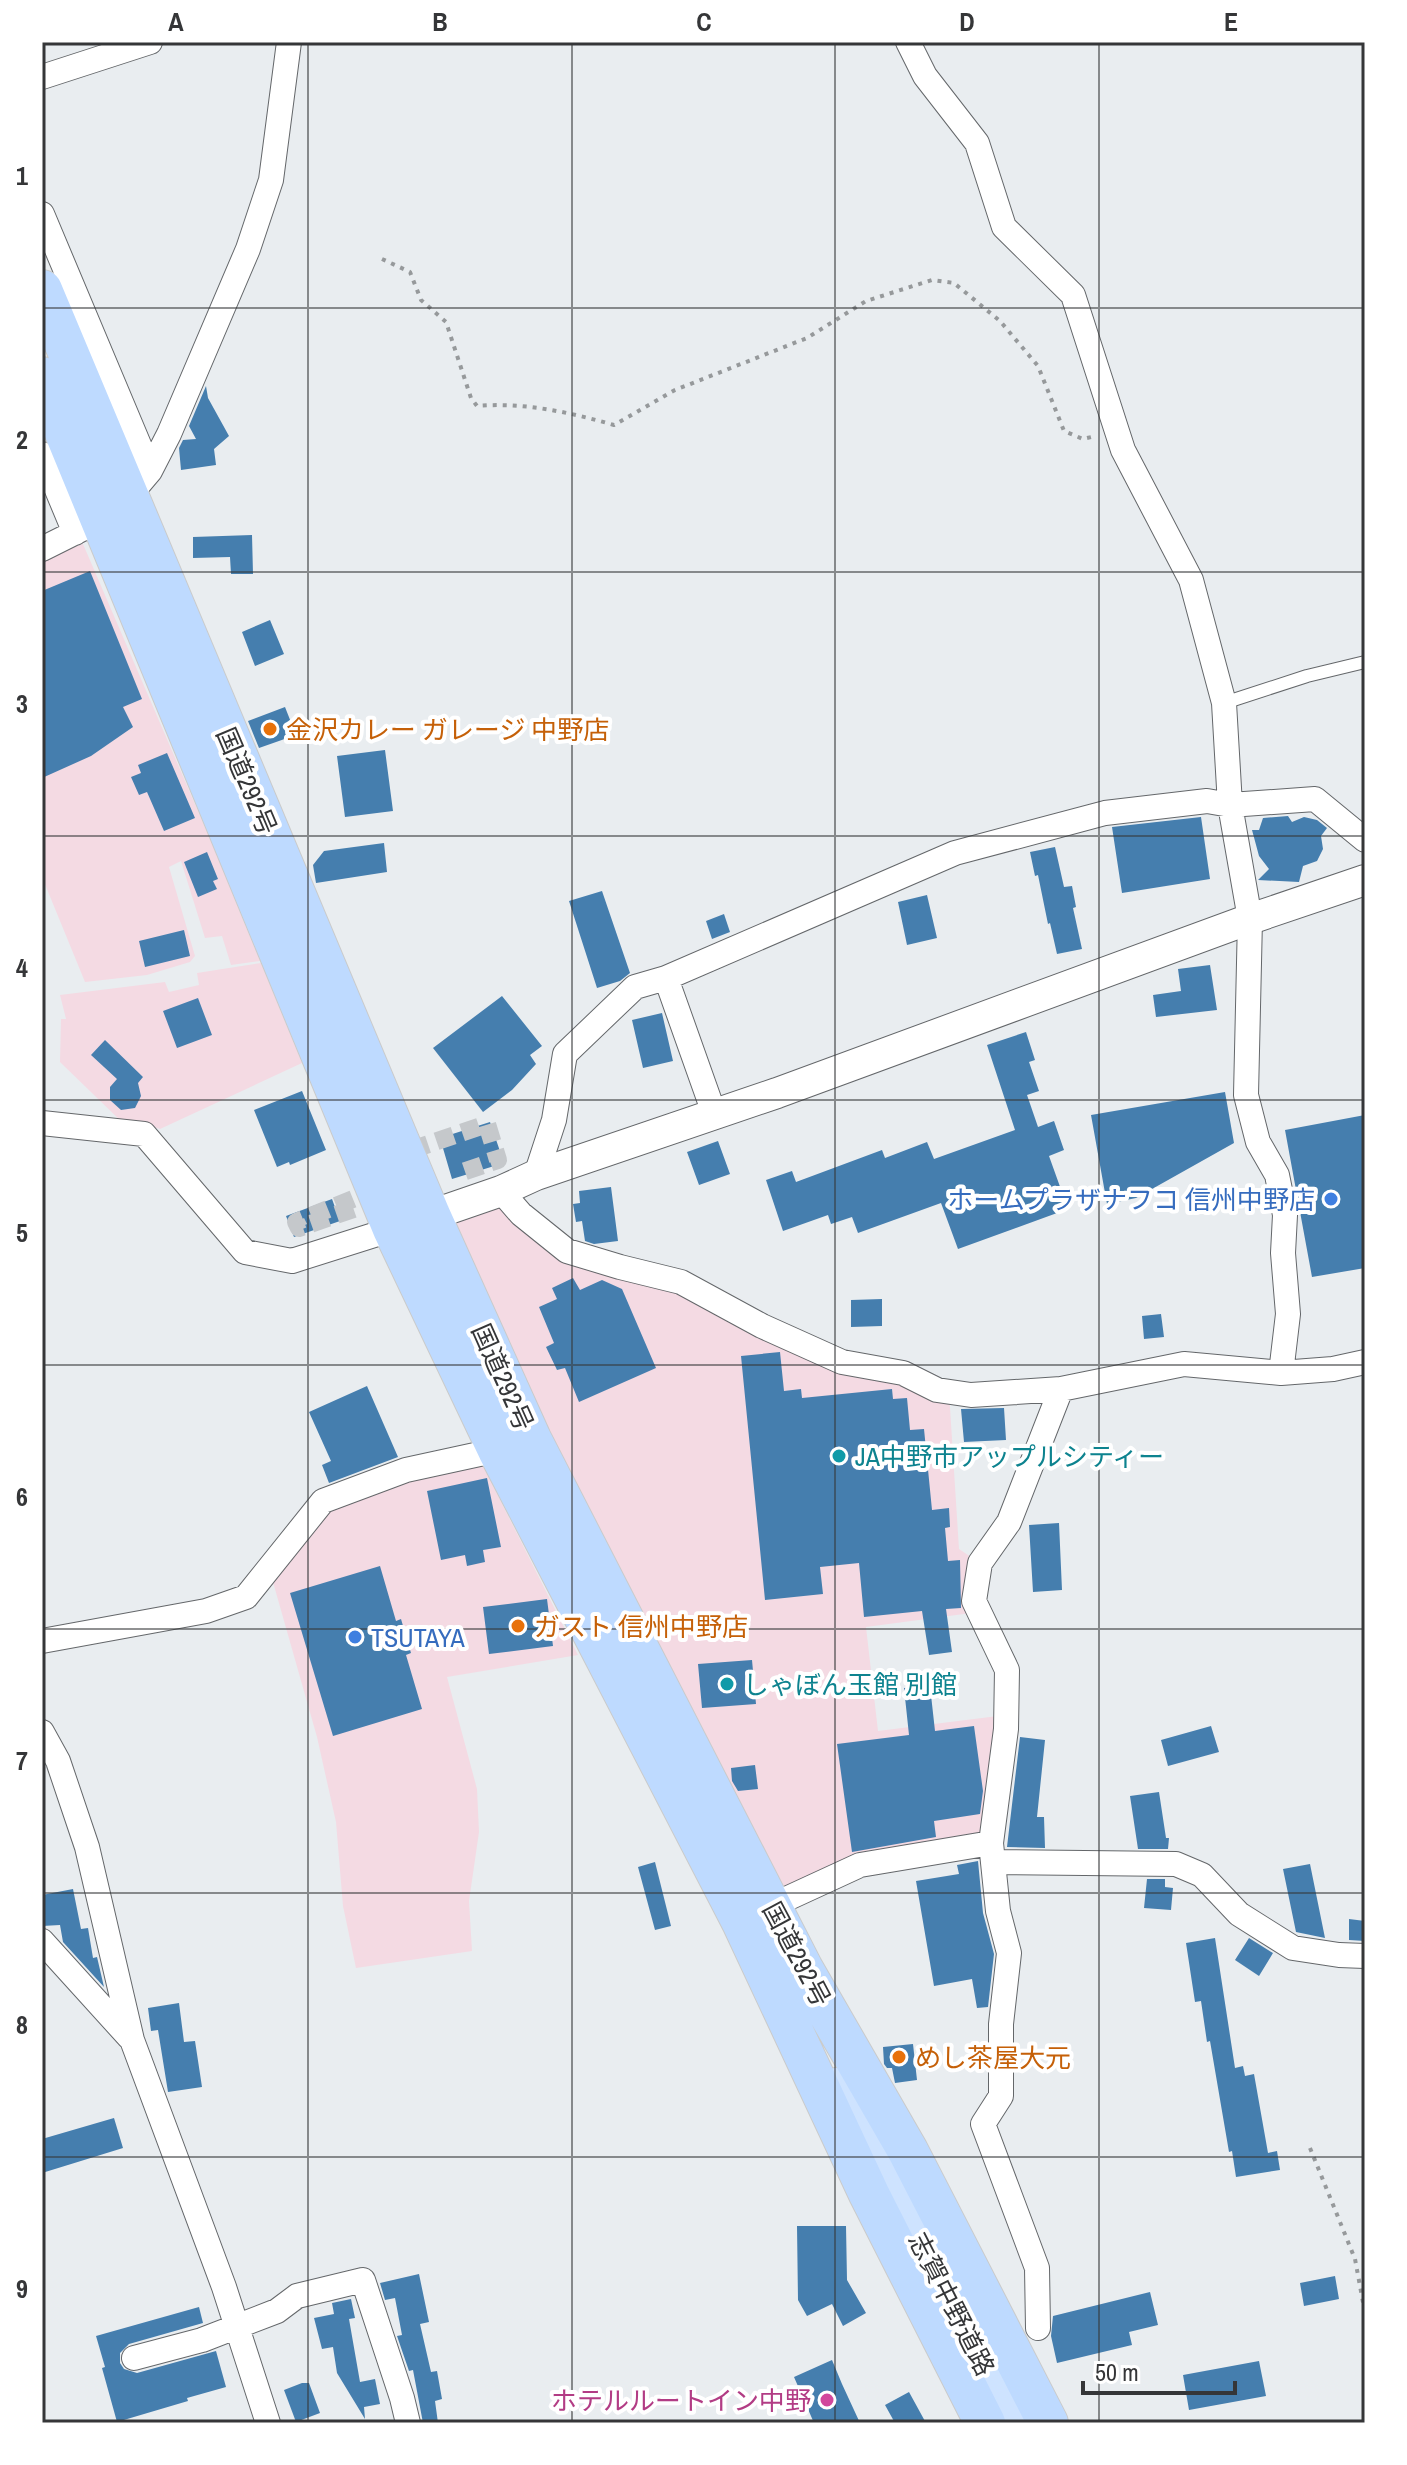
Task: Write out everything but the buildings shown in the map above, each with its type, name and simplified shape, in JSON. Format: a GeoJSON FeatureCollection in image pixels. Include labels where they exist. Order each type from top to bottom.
{"type":"FeatureCollection","features":[{"type":"Feature","properties":{"kind":"highway","name":"国道292号"},"geometry":{"type":"LineString","coordinates":[[42,290],[113,505],[393,1229],[498,1450],[756,1914],[803,1969],[908,2151],[1048,2423]]}},
{"type":"Feature","properties":{"kind":"highway","name":"国道292号"},"geometry":{"type":"LineString","coordinates":[[42,377],[113,505],[531,1439],[756,1914],[869,2194],[985,2423]]}},
{"type":"Feature","properties":{"kind":"main road","name":"志賀中野道路"},"geometry":{"type":"LineString","coordinates":[[756,1914],[782,1988],[891,2185],[1012,2423]]}},
{"type":"Feature","properties":{"kind":"street"},"geometry":{"type":"LineString","coordinates":[[42,77],[150,42]]}},
{"type":"Feature","properties":{"kind":"street"},"geometry":{"type":"LineString","coordinates":[[42,549],[113,505],[169,434],[248,249],[271,180],[289,42]]}},
{"type":"Feature","properties":{"kind":"street"},"geometry":{"type":"LineString","coordinates":[[908,42],[925,76],[977,143],[1004,227],[1073,295],[1123,450],[1191,580],[1224,703],[1230,805],[1250,919],[1246,1095],[1258,1142],[1277,1175],[1285,1215],[1283,1253],[1288,1314],[1281,1373]]}},
{"type":"Feature","properties":{"kind":"street"},"geometry":{"type":"LineString","coordinates":[[42,214],[113,505]]}},
{"type":"Feature","properties":{"kind":"street"},"geometry":{"type":"LineString","coordinates":[[42,454],[113,505]]}},
{"type":"Feature","properties":{"kind":"street"},"geometry":{"type":"LineString","coordinates":[[536,1175],[554,1120],[565,1054],[635,987],[666,978],[955,853],[1105,813],[1207,801],[1230,805],[1315,799],[1365,840]]}},
{"type":"Feature","properties":{"kind":"street"},"geometry":{"type":"LineString","coordinates":[[42,1123],[144,1134],[245,1252],[292,1261],[393,1229],[501,1191],[536,1175],[715,1116],[1250,919],[1365,880]]}},
{"type":"Feature","properties":{"kind":"street"},"geometry":{"type":"LineString","coordinates":[[666,978],[715,1116]]}},
{"type":"Feature","properties":{"kind":"street"},"geometry":{"type":"LineString","coordinates":[[501,1191],[521,1214],[567,1251],[681,1282],[762,1326],[842,1362],[903,1373],[937,1390],[971,1395],[1061,1389],[1184,1364],[1281,1373],[1333,1369],[1365,1362]]}},
{"type":"Feature","properties":{"kind":"street"},"geometry":{"type":"LineString","coordinates":[[1038,2328],[1037,2268],[983,2124],[1001,2096],[1001,2024],[1009,1953],[998,1911],[993,1852],[1006,1729],[1007,1670],[974,1601],[980,1563],[1009,1522],[1061,1389]]}},
{"type":"Feature","properties":{"kind":"street"},"geometry":{"type":"LineString","coordinates":[[42,1641],[206,1611],[246,1597],[323,1501],[406,1470],[498,1450]]}},
{"type":"Feature","properties":{"kind":"street"},"geometry":{"type":"LineString","coordinates":[[42,1732],[58,1761],[87,1847],[132,2040],[268,2423]]}},
{"type":"Feature","properties":{"kind":"street"},"geometry":{"type":"LineString","coordinates":[[756,1914],[860,1865],[993,1852],[1176,1864],[1202,1875],[1239,1914],[1293,1948],[1365,1956]]}},
{"type":"Feature","properties":{"kind":"street"},"geometry":{"type":"LineString","coordinates":[[42,1941],[132,2040]]}},
{"type":"Feature","properties":{"kind":"street"},"geometry":{"type":"LineString","coordinates":[[134,2358],[202,2340],[277,2311],[297,2296],[363,2280],[408,2423]]}},
{"type":"Feature","properties":{"kind":"lane"},"geometry":{"type":"LineString","coordinates":[[1224,703],[1307,676],[1365,662]]}},
{"type":"Feature","properties":{"kind":"path"},"geometry":{"type":"LineString","coordinates":[[382,259],[410,272],[421,300],[446,322],[471,398],[477,406],[501,404],[572,413],[614,425],[675,390],[807,338],[866,301],[932,280],[954,283],[1000,321],[1038,366],[1064,431],[1083,439],[1118,432]]}},
{"type":"Feature","properties":{"kind":"path"},"geometry":{"type":"LineString","coordinates":[[1310,2148],[1355,2259],[1365,2313]]}},
{"type":"Feature","properties":{"kind":"shaded area"},"geometry":{"type":"Polygon","coordinates":[[[83,544],[260,961],[231,965],[222,936],[205,938],[181,861],[169,867],[195,956],[190,962],[147,975],[85,982],[42,877],[42,558],[83,544]]]}},
{"type":"Feature","properties":{"kind":"shaded area"},"geometry":{"type":"Polygon","coordinates":[[[261,963],[302,1063],[160,1129],[148,1125],[126,1126],[60,1062],[61,1019],[66,1019],[60,995],[165,982],[169,992],[199,985],[197,973],[261,963]]]}},
{"type":"Feature","properties":{"kind":"shaded area"},"geometry":{"type":"Polygon","coordinates":[[[501,1191],[567,1251],[762,1326],[949,1392],[959,1549],[980,1563],[979,1612],[866,1627],[878,1731],[1006,1715],[991,1843],[860,1865],[787,1900],[501,1337],[444,1210],[501,1191]]]}},
{"type":"Feature","properties":{"kind":"shaded area"},"geometry":{"type":"Polygon","coordinates":[[[477,1454],[578,1655],[447,1677],[477,1789],[479,1832],[469,1901],[472,1951],[356,1968],[343,1906],[336,1822],[317,1737],[269,1568],[323,1501],[477,1454]]]}},
{"type":"Feature","properties":{"kind":"tunnel"},"geometry":{"type":"LineString","coordinates":[[411,1150],[487,1124],[498,1160],[460,1173]]}},
{"type":"Feature","properties":{"kind":"tunnel"},"geometry":{"type":"LineString","coordinates":[[353,1199],[296,1222],[299,1228],[359,1207]]}},
{"type":"Feature","properties":{"kind":"place","name":"金沢カレー ガレージ 中野店"},"geometry":{"type":"Point","coordinates":[270,729]}},
{"type":"Feature","properties":{"kind":"place","name":"ホームプラザナフコ 信州中野店"},"geometry":{"type":"Point","coordinates":[1331,1199]}},
{"type":"Feature","properties":{"kind":"place","name":"JA中野市アップルシティー"},"geometry":{"type":"Point","coordinates":[839,1456]}},
{"type":"Feature","properties":{"kind":"place","name":"ガスト 信州中野店"},"geometry":{"type":"Point","coordinates":[518,1626]}},
{"type":"Feature","properties":{"kind":"place","name":"TSUTAYA"},"geometry":{"type":"Point","coordinates":[355,1637]}},
{"type":"Feature","properties":{"kind":"place","name":"しゃぼん玉館 別館"},"geometry":{"type":"Point","coordinates":[727,1684]}},
{"type":"Feature","properties":{"kind":"place","name":"めし茶屋大元"},"geometry":{"type":"Point","coordinates":[899,2057]}},
{"type":"Feature","properties":{"kind":"place","name":"ホテルルートイン中野"},"geometry":{"type":"Point","coordinates":[827,2400]}}]}
